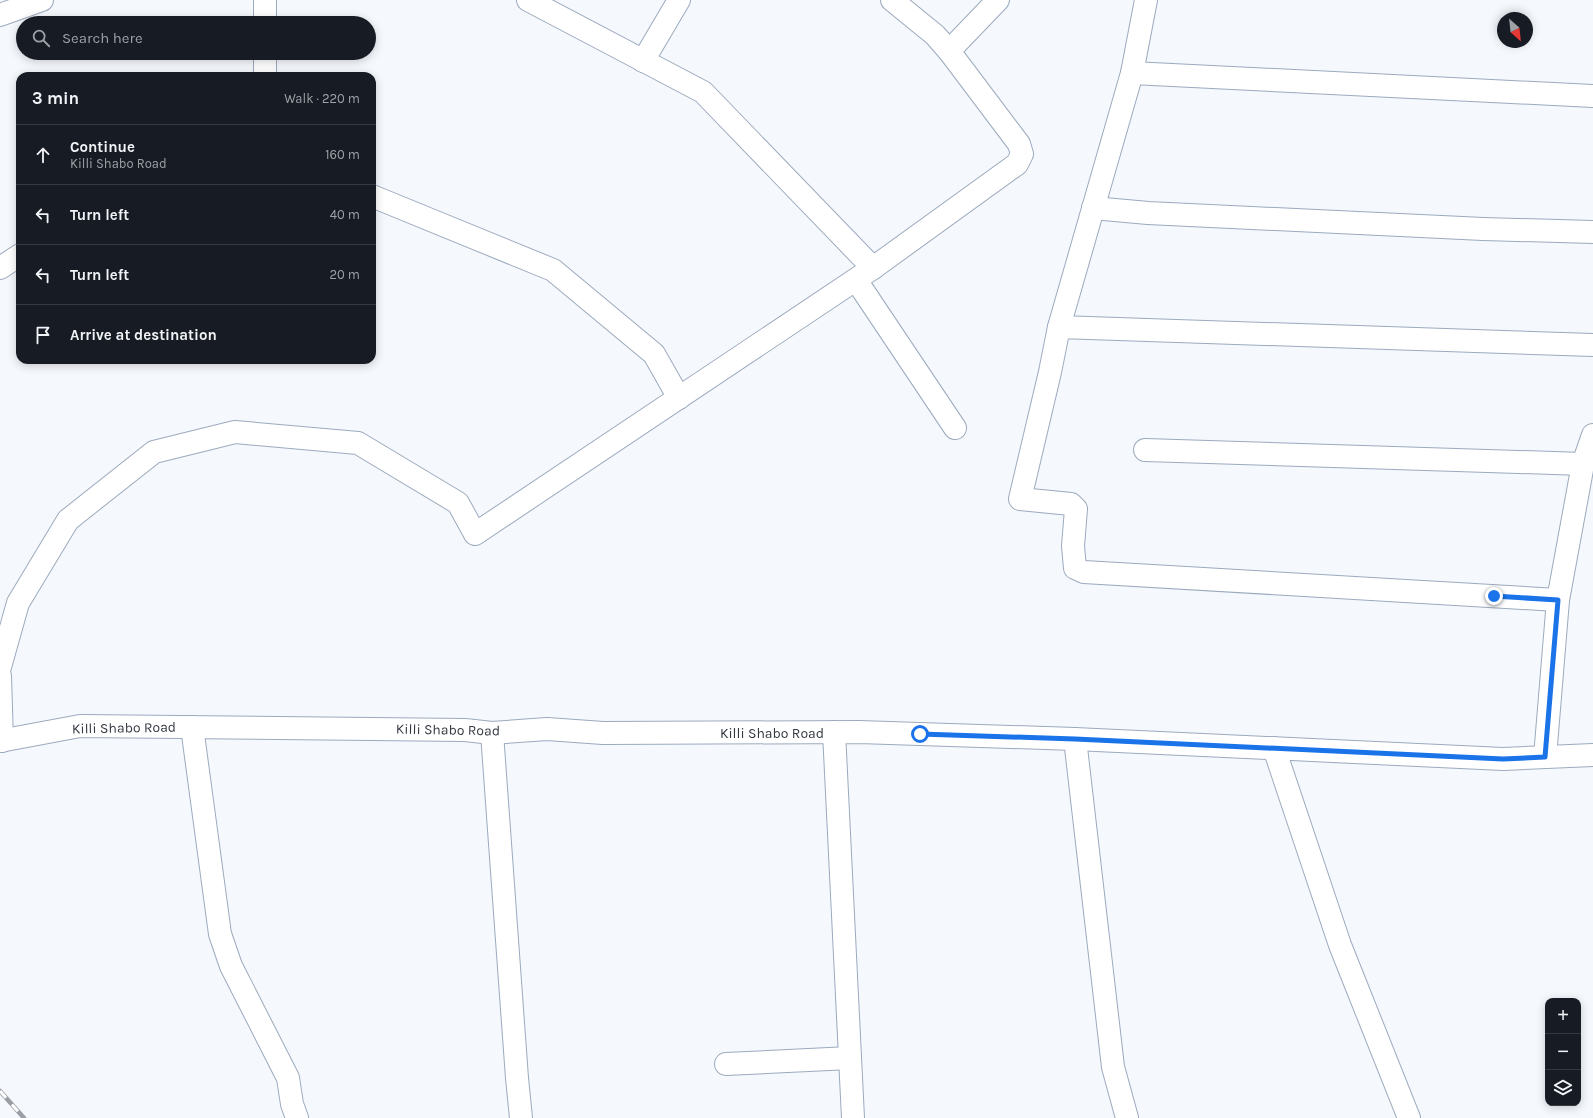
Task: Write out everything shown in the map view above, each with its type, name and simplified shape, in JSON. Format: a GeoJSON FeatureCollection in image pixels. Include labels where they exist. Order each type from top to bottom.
{"type":"FeatureCollection","features":[{"type":"Feature","properties":{"kind":"street"},"geometry":{"type":"LineString","coordinates":[[0,15],[42,0]]}},
{"type":"Feature","properties":{"kind":"street"},"geometry":{"type":"LineString","coordinates":[[265,0],[265,16]]}},
{"type":"Feature","properties":{"kind":"street"},"geometry":{"type":"LineString","coordinates":[[528,0],[703,92],[865,274],[955,428]]}},
{"type":"Feature","properties":{"kind":"street"},"geometry":{"type":"LineString","coordinates":[[643,60],[679,0]]}},
{"type":"Feature","properties":{"kind":"street"},"geometry":{"type":"LineString","coordinates":[[0,667],[18,603],[68,520],[154,452],[235,432],[358,443],[458,503],[475,534],[865,274],[1018,164],[1022,154],[1018,144],[949,51],[935,35],[893,0]]}},
{"type":"Feature","properties":{"kind":"street"},"geometry":{"type":"LineString","coordinates":[[949,51],[998,0]]}},
{"type":"Feature","properties":{"kind":"street"},"geometry":{"type":"LineString","coordinates":[[1146,0],[1132,73],[1059,326],[1056,348],[1020,499],[1071,504],[1076,509],[1073,546],[1075,568],[1084,572],[1558,600]]}},
{"type":"Feature","properties":{"kind":"street"},"geometry":{"type":"LineString","coordinates":[[265,60],[265,72]]}},
{"type":"Feature","properties":{"kind":"street"},"geometry":{"type":"LineString","coordinates":[[1132,73],[1593,96]]}},
{"type":"Feature","properties":{"kind":"street"},"geometry":{"type":"LineString","coordinates":[[376,198],[553,270],[654,354],[679,398]]}},
{"type":"Feature","properties":{"kind":"street"},"geometry":{"type":"LineString","coordinates":[[1093,208],[1156,214],[1483,229],[1593,232]]}},
{"type":"Feature","properties":{"kind":"street"},"geometry":{"type":"LineString","coordinates":[[0,268],[16,258]]}},
{"type":"Feature","properties":{"kind":"street"},"geometry":{"type":"LineString","coordinates":[[1059,326],[1593,345]]}},
{"type":"Feature","properties":{"kind":"street"},"geometry":{"type":"LineString","coordinates":[[1545,757],[1558,600],[1582,464],[1593,435]]}},
{"type":"Feature","properties":{"kind":"street"},"geometry":{"type":"LineString","coordinates":[[1145,450],[1582,464]]}},
{"type":"Feature","properties":{"kind":"street"},"geometry":{"type":"LineString","coordinates":[[0,676],[1,741]]}},
{"type":"Feature","properties":{"kind":"street","name":"Killi Shabo Road"},"geometry":{"type":"LineString","coordinates":[[1,741],[80,726],[465,730],[492,733],[547,729],[603,733],[866,732],[1075,739],[1503,759],[1593,755]]}},
{"type":"Feature","properties":{"kind":"street"},"geometry":{"type":"LineString","coordinates":[[192,727],[220,934],[231,966],[288,1078],[292,1104],[297,1118]]}},
{"type":"Feature","properties":{"kind":"street"},"geometry":{"type":"LineString","coordinates":[[834,732],[853,1118]]}},
{"type":"Feature","properties":{"kind":"street"},"geometry":{"type":"LineString","coordinates":[[492,733],[521,1118]]}},
{"type":"Feature","properties":{"kind":"street"},"geometry":{"type":"LineString","coordinates":[[1075,739],[1113,1067],[1127,1118]]}},
{"type":"Feature","properties":{"kind":"street"},"geometry":{"type":"LineString","coordinates":[[1274,748],[1340,945],[1409,1118]]}},
{"type":"Feature","properties":{"kind":"street"},"geometry":{"type":"LineString","coordinates":[[726,1064],[850,1058]]}},
{"type":"Feature","properties":{"kind":"railway"},"geometry":{"type":"LineString","coordinates":[[0,1091],[24,1118]]}},
{"type":"Feature","properties":{"kind":"route"},"geometry":{"type":"LineString","coordinates":[[920,734],[1075,739],[1503,759],[1545,757],[1558,600],[1494,596]]}}]}
